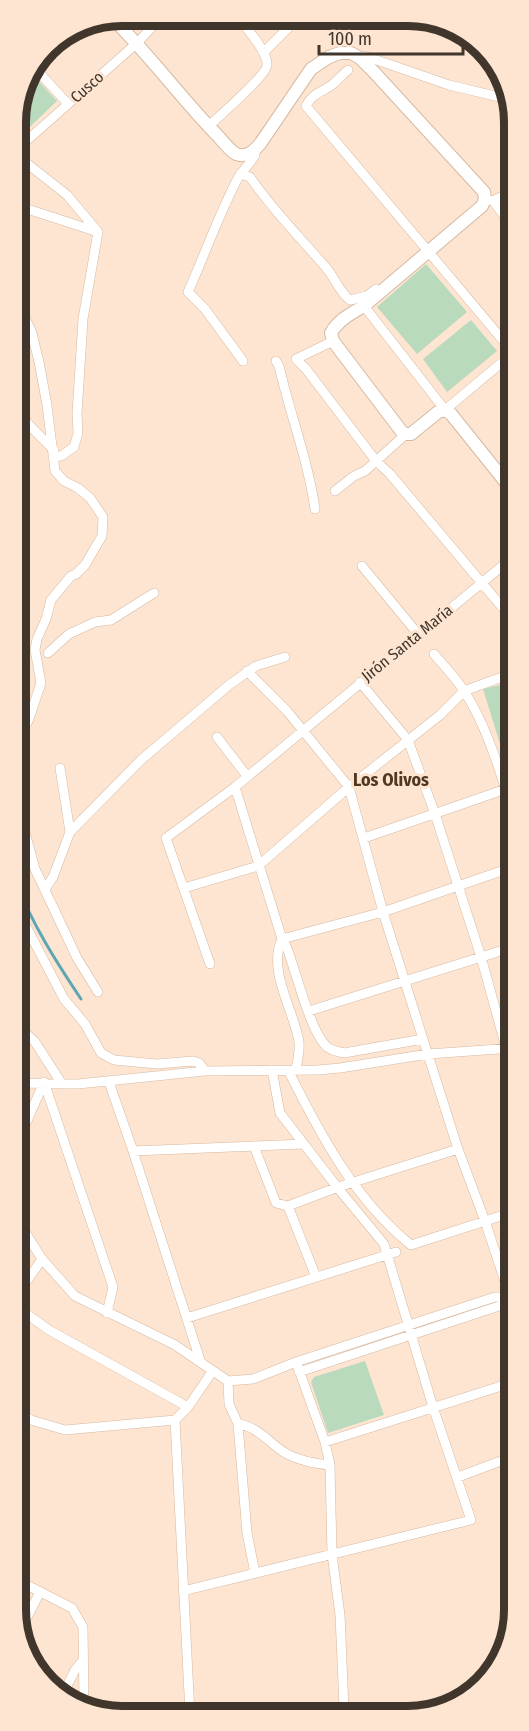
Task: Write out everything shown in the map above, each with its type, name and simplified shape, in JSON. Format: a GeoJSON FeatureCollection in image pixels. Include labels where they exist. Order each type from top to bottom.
{"type":"FeatureCollection","features":[{"type":"Feature","properties":{"kind":"street"},"geometry":{"type":"LineString","coordinates":[[120,26],[137,42],[208,127],[234,153],[244,156],[254,151],[311,69],[329,57],[339,53],[351,53],[360,58],[504,216]]}},
{"type":"Feature","properties":{"kind":"street","name":"Cusco"},"geometry":{"type":"LineString","coordinates":[[26,143],[153,26]]}},
{"type":"Feature","properties":{"kind":"street"},"geometry":{"type":"LineString","coordinates":[[208,127],[266,70],[264,52],[244,26]]}},
{"type":"Feature","properties":{"kind":"street"},"geometry":{"type":"LineString","coordinates":[[264,52],[290,26]]}},
{"type":"Feature","properties":{"kind":"street"},"geometry":{"type":"LineString","coordinates":[[360,58],[368,57],[449,85],[500,97]]}},
{"type":"Feature","properties":{"kind":"street"},"geometry":{"type":"LineString","coordinates":[[348,70],[331,86],[317,92],[306,106],[504,342]]}},
{"type":"Feature","properties":{"kind":"street"},"geometry":{"type":"LineString","coordinates":[[39,72],[68,104]]}},
{"type":"Feature","properties":{"kind":"street"},"geometry":{"type":"LineString","coordinates":[[243,361],[205,309],[188,292],[240,174],[251,162],[255,155],[254,151]]}},
{"type":"Feature","properties":{"kind":"street"},"geometry":{"type":"LineString","coordinates":[[26,162],[67,195],[98,231]]}},
{"type":"Feature","properties":{"kind":"street"},"geometry":{"type":"LineString","coordinates":[[240,174],[250,177],[270,205],[336,280],[344,296],[350,300],[367,296],[377,288],[382,291]]}},
{"type":"Feature","properties":{"kind":"street"},"geometry":{"type":"LineString","coordinates":[[406,434],[402,432],[333,341],[331,333],[334,327],[347,316],[364,306],[489,200],[504,194]]}},
{"type":"Feature","properties":{"kind":"street"},"geometry":{"type":"LineString","coordinates":[[26,209],[98,231]]}},
{"type":"Feature","properties":{"kind":"street"},"geometry":{"type":"LineString","coordinates":[[56,455],[74,447],[78,433],[82,319],[98,231]]}},
{"type":"Feature","properties":{"kind":"street"},"geometry":{"type":"LineString","coordinates":[[364,306],[445,410],[451,414],[504,479]]}},
{"type":"Feature","properties":{"kind":"street"},"geometry":{"type":"LineString","coordinates":[[26,320],[32,333],[47,405],[56,455],[55,471],[57,476],[90,498],[103,517],[102,536],[85,565],[71,576],[51,600],[35,650],[41,683],[26,726]]}},
{"type":"Feature","properties":{"kind":"street"},"geometry":{"type":"LineString","coordinates":[[333,341],[296,359],[376,461],[390,474],[504,609]]}},
{"type":"Feature","properties":{"kind":"street"},"geometry":{"type":"LineString","coordinates":[[335,491],[354,476],[366,471],[406,434],[411,434],[438,412],[445,410],[504,359]]}},
{"type":"Feature","properties":{"kind":"street"},"geometry":{"type":"LineString","coordinates":[[276,361],[302,447],[315,509]]}},
{"type":"Feature","properties":{"kind":"street"},"geometry":{"type":"LineString","coordinates":[[26,421],[56,455]]}},
{"type":"Feature","properties":{"kind":"street","name":"Jirón Santa María"},"geometry":{"type":"LineString","coordinates":[[184,888],[166,838],[235,787],[504,564]]}},
{"type":"Feature","properties":{"kind":"street"},"geometry":{"type":"LineString","coordinates":[[362,566],[417,634]]}},
{"type":"Feature","properties":{"kind":"street"},"geometry":{"type":"LineString","coordinates":[[48,653],[69,634],[95,622],[111,620],[154,593]]}},
{"type":"Feature","properties":{"kind":"street"},"geometry":{"type":"LineString","coordinates":[[434,654],[464,691],[484,732],[504,783]]}},
{"type":"Feature","properties":{"kind":"street"},"geometry":{"type":"LineString","coordinates":[[45,889],[53,877],[70,832],[141,760],[247,671],[285,657]]}},
{"type":"Feature","properties":{"kind":"street"},"geometry":{"type":"LineString","coordinates":[[247,671],[287,711],[349,787],[383,912],[423,1039],[458,1149],[503,1272]]}},
{"type":"Feature","properties":{"kind":"street"},"geometry":{"type":"LineString","coordinates":[[210,964],[184,888],[258,866],[349,787],[440,715],[464,691],[504,676]]}},
{"type":"Feature","properties":{"kind":"street"},"geometry":{"type":"LineString","coordinates":[[360,682],[408,740],[435,814],[503,1030]]}},
{"type":"Feature","properties":{"kind":"street"},"geometry":{"type":"LineString","coordinates":[[217,737],[247,777]]}},
{"type":"Feature","properties":{"kind":"street"},"geometry":{"type":"LineString","coordinates":[[60,768],[70,832]]}},
{"type":"Feature","properties":{"kind":"street"},"geometry":{"type":"LineString","coordinates":[[235,787],[282,939],[324,1044],[331,1050],[344,1053],[423,1039]]}},
{"type":"Feature","properties":{"kind":"street"},"geometry":{"type":"LineString","coordinates":[[364,838],[504,790]]}},
{"type":"Feature","properties":{"kind":"street"},"geometry":{"type":"LineString","coordinates":[[26,838],[34,869],[57,919],[98,992]]}},
{"type":"Feature","properties":{"kind":"street"},"geometry":{"type":"LineString","coordinates":[[282,939],[383,912],[503,870]]}},
{"type":"Feature","properties":{"kind":"street"},"geometry":{"type":"LineString","coordinates":[[26,932],[64,999],[85,1024],[101,1053],[114,1060],[157,1064],[194,1061],[199,1063],[205,1071]]}},
{"type":"Feature","properties":{"kind":"street"},"geometry":{"type":"LineString","coordinates":[[282,939],[277,950],[279,972],[299,1042],[292,1070],[316,1128],[351,1183],[383,1222],[411,1245],[503,1215]]}},
{"type":"Feature","properties":{"kind":"street"},"geometry":{"type":"LineString","coordinates":[[309,1011],[503,950]]}},
{"type":"Feature","properties":{"kind":"street"},"geometry":{"type":"LineString","coordinates":[[26,1033],[35,1042],[62,1084]]}},
{"type":"Feature","properties":{"kind":"street"},"geometry":{"type":"LineString","coordinates":[[26,1083],[109,1082],[205,1071],[340,1068],[428,1054],[503,1048]]}},
{"type":"Feature","properties":{"kind":"street"},"geometry":{"type":"LineString","coordinates":[[183,1591],[471,1520],[433,1407],[412,1336],[392,1254],[280,1113],[274,1070]]}},
{"type":"Feature","properties":{"kind":"street"},"geometry":{"type":"LineString","coordinates":[[26,1123],[44,1082]]}},
{"type":"Feature","properties":{"kind":"street"},"geometry":{"type":"LineString","coordinates":[[44,1082],[113,1287],[107,1313]]}},
{"type":"Feature","properties":{"kind":"street"},"geometry":{"type":"LineString","coordinates":[[109,1082],[201,1363]]}},
{"type":"Feature","properties":{"kind":"street"},"geometry":{"type":"LineString","coordinates":[[133,1151],[304,1144]]}},
{"type":"Feature","properties":{"kind":"street"},"geometry":{"type":"LineString","coordinates":[[254,1146],[276,1203],[288,1206],[338,1187],[458,1149]]}},
{"type":"Feature","properties":{"kind":"street"},"geometry":{"type":"LineString","coordinates":[[288,1206],[316,1277]]}},
{"type":"Feature","properties":{"kind":"street"},"geometry":{"type":"LineString","coordinates":[[26,1234],[42,1259],[75,1296],[175,1345],[228,1381],[253,1379],[296,1362],[495,1297],[503,1298]]}},
{"type":"Feature","properties":{"kind":"street"},"geometry":{"type":"LineString","coordinates":[[187,1318],[392,1254]]}},
{"type":"Feature","properties":{"kind":"street"},"geometry":{"type":"LineString","coordinates":[[26,1282],[42,1259]]}},
{"type":"Feature","properties":{"kind":"street"},"geometry":{"type":"LineString","coordinates":[[299,1372],[503,1304]]}},
{"type":"Feature","properties":{"kind":"street"},"geometry":{"type":"LineString","coordinates":[[26,1312],[58,1335],[188,1407]]}},
{"type":"Feature","properties":{"kind":"street"},"geometry":{"type":"LineString","coordinates":[[296,1362],[325,1442],[330,1465],[332,1554],[340,1616],[344,1706]]}},
{"type":"Feature","properties":{"kind":"street"},"geometry":{"type":"LineString","coordinates":[[26,1417],[65,1430],[175,1420],[188,1407],[212,1372]]}},
{"type":"Feature","properties":{"kind":"street"},"geometry":{"type":"LineString","coordinates":[[228,1381],[229,1404],[238,1424],[247,1533],[255,1573]]}},
{"type":"Feature","properties":{"kind":"street"},"geometry":{"type":"LineString","coordinates":[[325,1442],[503,1385]]}},
{"type":"Feature","properties":{"kind":"street"},"geometry":{"type":"LineString","coordinates":[[175,1420],[190,1706]]}},
{"type":"Feature","properties":{"kind":"street"},"geometry":{"type":"LineString","coordinates":[[238,1424],[250,1426],[286,1453],[303,1461],[330,1465]]}},
{"type":"Feature","properties":{"kind":"street"},"geometry":{"type":"LineString","coordinates":[[458,1477],[503,1461]]}},
{"type":"Feature","properties":{"kind":"street"},"geometry":{"type":"LineString","coordinates":[[26,1585],[72,1608],[83,1627],[84,1697]]}},
{"type":"Feature","properties":{"kind":"street"},"geometry":{"type":"LineString","coordinates":[[26,1618],[40,1592]]}},
{"type":"Feature","properties":{"kind":"street"},"geometry":{"type":"LineString","coordinates":[[66,1688],[83,1660]]}},
{"type":"Feature","properties":{"kind":"green space"},"geometry":{"type":"Polygon","coordinates":[[[36,78],[57,101],[26,131],[29,96],[36,78]]]}},
{"type":"Feature","properties":{"kind":"green space"},"geometry":{"type":"Polygon","coordinates":[[[426,264],[467,312],[417,354],[377,307],[426,264]]]}},
{"type":"Feature","properties":{"kind":"green space"},"geometry":{"type":"Polygon","coordinates":[[[471,320],[497,351],[447,392],[423,359],[471,320]]]}},
{"type":"Feature","properties":{"kind":"green space"},"geometry":{"type":"Polygon","coordinates":[[[504,684],[504,756],[483,689],[504,684]]]}},
{"type":"Feature","properties":{"kind":"green space"},"geometry":{"type":"Polygon","coordinates":[[[365,1361],[384,1415],[328,1433],[311,1382],[314,1377],[365,1361]]]}},
{"type":"Feature","properties":{"kind":"waterway"},"geometry":{"type":"LineString","coordinates":[[26,906],[54,957],[81,999]]}},
{"type":"Feature","properties":{"kind":"district","name":"Los Olivos"},"geometry":{"type":"Point","coordinates":[391,780]}}]}
